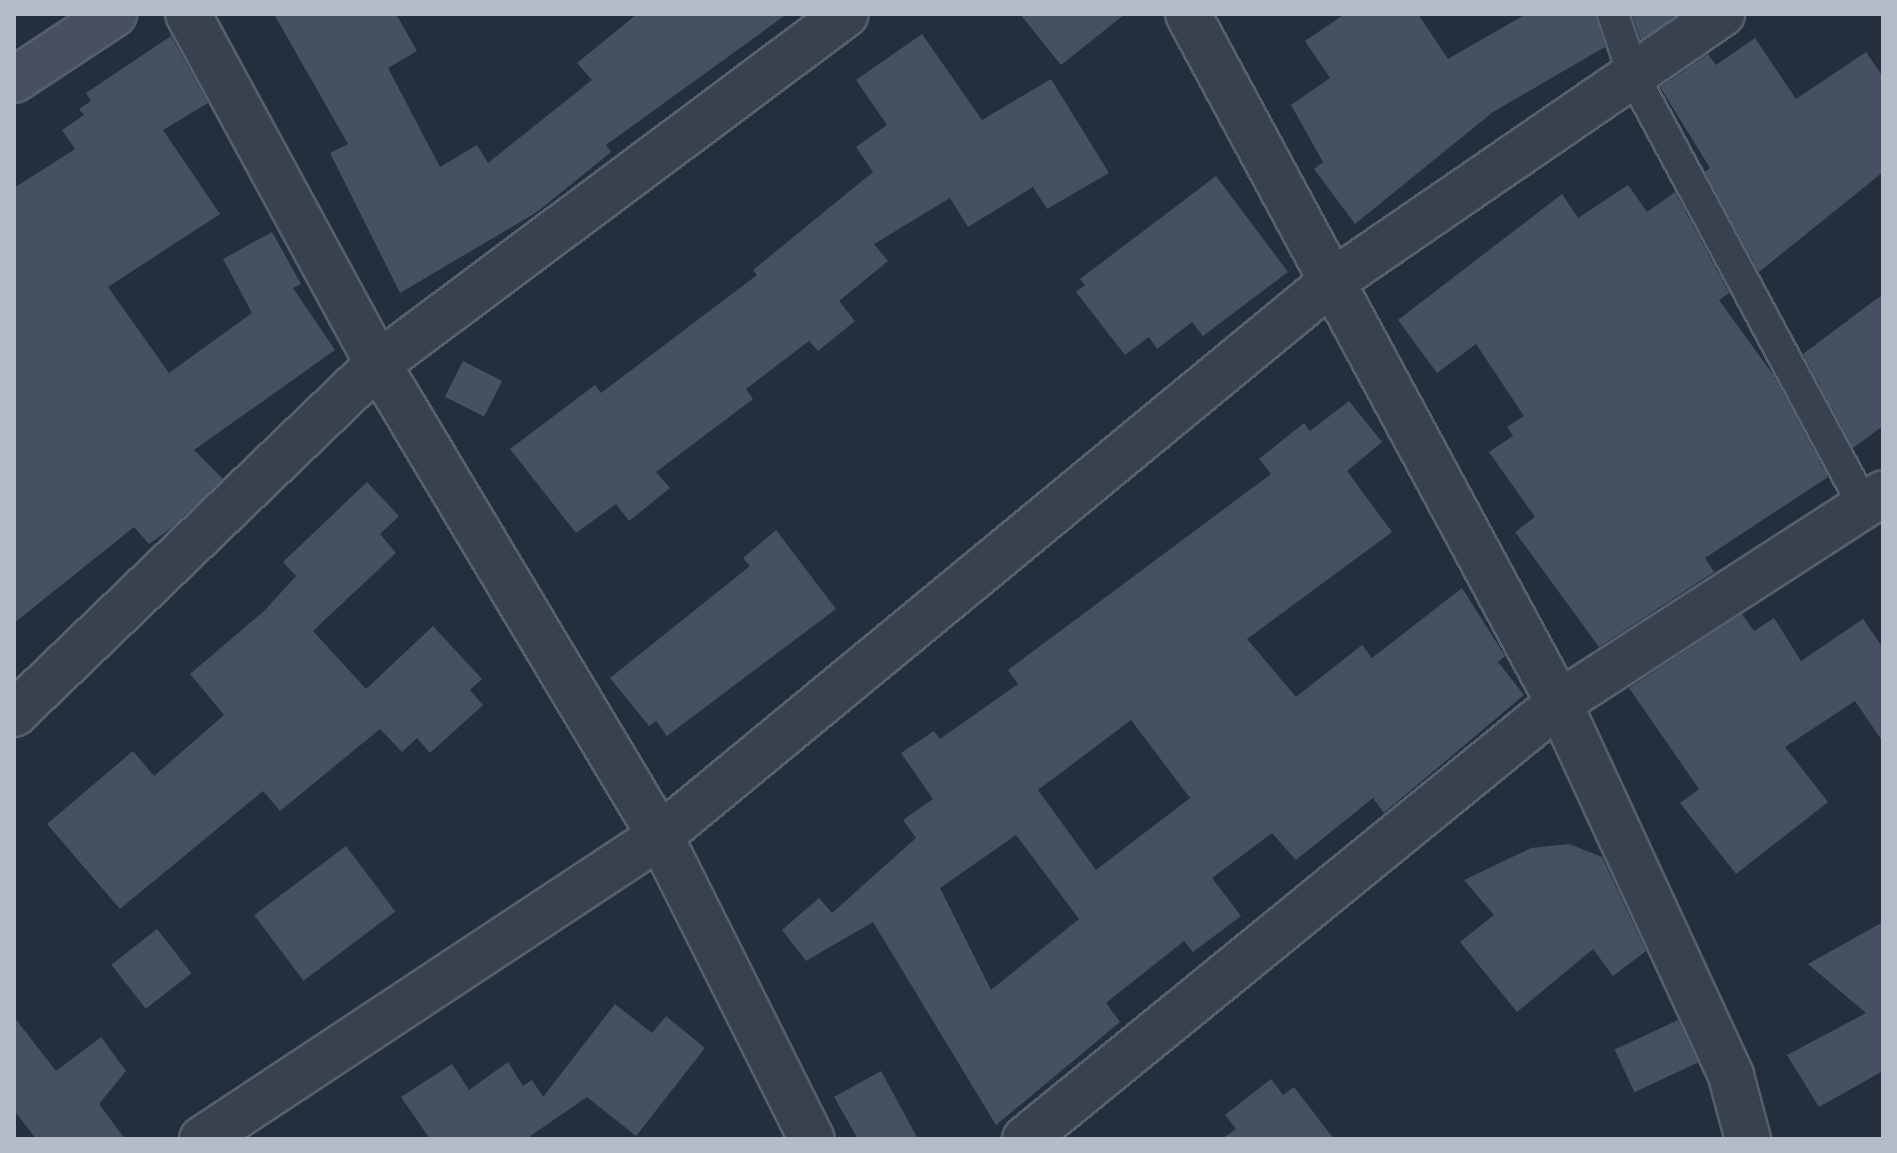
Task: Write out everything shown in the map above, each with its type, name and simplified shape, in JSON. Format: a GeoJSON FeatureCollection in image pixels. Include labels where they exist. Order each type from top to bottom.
{"type":"FeatureCollection","features":[{"type":"Feature","properties":{"kind":"street"},"geometry":{"type":"LineString","coordinates":[[14,80],[114,14]]}},
{"type":"Feature","properties":{"kind":"street"},"geometry":{"type":"LineString","coordinates":[[188,14],[378,364],[660,836],[812,1139]]}},
{"type":"Feature","properties":{"kind":"street"},"geometry":{"type":"LineString","coordinates":[[14,714],[378,364],[846,14]]}},
{"type":"Feature","properties":{"kind":"street"},"geometry":{"type":"LineString","coordinates":[[1188,14],[1329,284],[1559,703],[1731,1076],[1748,1139]]}},
{"type":"Feature","properties":{"kind":"street"},"geometry":{"type":"LineString","coordinates":[[202,1139],[660,836],[1329,284],[1722,14]]}},
{"type":"Feature","properties":{"kind":"street"},"geometry":{"type":"LineString","coordinates":[[1025,1139],[1559,703],[1873,500]]}},
{"type":"Feature","properties":{"kind":"lane"},"geometry":{"type":"LineString","coordinates":[[1613,14],[1634,77],[1873,500]]}},
{"type":"Feature","properties":{"kind":"building"},"geometry":{"type":"Polygon","coordinates":[[[274,14],[396,14],[417,51],[388,68],[440,167],[477,145],[488,163],[592,80],[577,63],[637,14],[787,14],[606,145],[611,152],[537,212],[400,293],[330,153],[348,144],[274,14]]]}},
{"type":"Feature","properties":{"kind":"building"},"geometry":{"type":"Polygon","coordinates":[[[1020,14],[1125,14],[1061,65],[1020,14]]]}},
{"type":"Feature","properties":{"kind":"building"},"geometry":{"type":"Polygon","coordinates":[[[1345,14],[1418,14],[1448,59],[1526,14],[1595,14],[1605,47],[1493,112],[1355,224],[1314,169],[1323,162],[1291,105],[1330,78],[1305,41],[1345,14]]]}},
{"type":"Feature","properties":{"kind":"building"},"geometry":{"type":"Polygon","coordinates":[[[1632,14],[1678,14],[1641,40],[1632,14]]]}},
{"type":"Feature","properties":{"kind":"building"},"geometry":{"type":"Polygon","coordinates":[[[922,34],[982,120],[1051,79],[1109,173],[1047,209],[1033,187],[968,227],[950,198],[874,244],[888,261],[839,301],[855,321],[818,351],[809,341],[746,389],[753,399],[656,472],[670,488],[629,521],[616,504],[576,533],[510,449],[595,385],[601,393],[757,275],[753,270],[873,172],[856,147],[887,125],[856,80],[922,34]]]}},
{"type":"Feature","properties":{"kind":"building"},"geometry":{"type":"Polygon","coordinates":[[[171,36],[208,103],[163,130],[220,214],[108,287],[169,373],[252,313],[223,259],[272,232],[301,284],[293,288],[335,350],[194,450],[223,479],[170,529],[149,544],[134,527],[14,623],[14,188],[75,149],[62,130],[84,115],[79,109],[91,101],[86,93],[171,36]]]}},
{"type":"Feature","properties":{"kind":"building"},"geometry":{"type":"Polygon","coordinates":[[[1755,38],[1796,99],[1866,52],[1883,77],[1883,172],[1759,272],[1705,172],[1710,168],[1660,87],[1708,54],[1716,65],[1755,38]]]}},
{"type":"Feature","properties":{"kind":"building"},"geometry":{"type":"Polygon","coordinates":[[[1216,176],[1288,272],[1203,336],[1192,322],[1157,349],[1149,337],[1125,355],[1076,292],[1085,285],[1080,279],[1216,176]]]}},
{"type":"Feature","properties":{"kind":"building"},"geometry":{"type":"Polygon","coordinates":[[[1628,185],[1647,212],[1675,192],[1729,293],[1719,300],[1774,376],[1828,477],[1705,558],[1714,572],[1599,647],[1515,532],[1535,517],[1489,452],[1513,436],[1507,427],[1524,416],[1476,344],[1437,373],[1398,320],[1562,194],[1578,218],[1628,185]]]}},
{"type":"Feature","properties":{"kind":"building"},"geometry":{"type":"Polygon","coordinates":[[[1883,294],[1883,426],[1853,448],[1803,354],[1883,294]]]}},
{"type":"Feature","properties":{"kind":"building"},"geometry":{"type":"Polygon","coordinates":[[[463,361],[502,381],[484,417],[445,397],[463,361]]]}},
{"type":"Feature","properties":{"kind":"building"},"geometry":{"type":"Polygon","coordinates":[[[1349,401],[1382,442],[1347,471],[1392,532],[1247,639],[1296,697],[1362,645],[1372,658],[1462,588],[1505,656],[1498,662],[1524,695],[1384,813],[1373,798],[1296,860],[1272,833],[1212,878],[1241,916],[1193,952],[1184,941],[1106,1003],[1120,1022],[996,1125],[873,922],[806,961],[782,930],[819,898],[832,913],[916,838],[903,820],[933,799],[901,753],[934,731],[940,739],[1018,684],[1008,670],[1271,474],[1259,459],[1304,423],[1310,431],[1349,401]],[[1131,720],[1038,790],[1096,870],[1190,798],[1131,720]],[[1016,835],[940,888],[991,990],[1079,919],[1016,835]]]}},
{"type":"Feature","properties":{"kind":"building"},"geometry":{"type":"Polygon","coordinates":[[[367,482],[399,516],[380,534],[396,553],[313,631],[366,689],[433,626],[482,679],[470,690],[483,705],[430,753],[417,738],[402,752],[380,729],[280,811],[263,791],[120,909],[47,824],[133,751],[154,776],[224,715],[190,674],[264,611],[296,576],[283,562],[367,482]]]}},
{"type":"Feature","properties":{"kind":"building"},"geometry":{"type":"Polygon","coordinates":[[[776,530],[836,609],[667,736],[656,721],[649,726],[610,678],[750,566],[743,558],[776,530]]]}},
{"type":"Feature","properties":{"kind":"building"},"geometry":{"type":"Polygon","coordinates":[[[1742,614],[1754,631],[1774,618],[1801,661],[1863,619],[1883,648],[1883,742],[1855,701],[1785,747],[1828,802],[1736,874],[1680,803],[1699,789],[1629,688],[1742,614]]]}},
{"type":"Feature","properties":{"kind":"building"},"geometry":{"type":"Polygon","coordinates":[[[1569,844],[1602,857],[1646,951],[1613,976],[1593,949],[1517,1012],[1460,942],[1494,915],[1464,880],[1531,848],[1569,844]]]}},
{"type":"Feature","properties":{"kind":"building"},"geometry":{"type":"Polygon","coordinates":[[[346,846],[395,911],[304,981],[254,915],[346,846]]]}},
{"type":"Feature","properties":{"kind":"building"},"geometry":{"type":"Polygon","coordinates":[[[1883,922],[1883,1071],[1819,1107],[1787,1055],[1866,1013],[1808,964],[1883,922]]]}},
{"type":"Feature","properties":{"kind":"building"},"geometry":{"type":"Polygon","coordinates":[[[157,929],[191,973],[146,1009],[111,965],[157,929]]]}},
{"type":"Feature","properties":{"kind":"building"},"geometry":{"type":"Polygon","coordinates":[[[615,1004],[652,1033],[666,1016],[705,1048],[636,1136],[587,1097],[526,1139],[430,1139],[401,1097],[452,1064],[469,1090],[508,1062],[523,1086],[532,1080],[543,1097],[615,1004]]]}},
{"type":"Feature","properties":{"kind":"building"},"geometry":{"type":"Polygon","coordinates":[[[14,1017],[56,1071],[101,1037],[126,1071],[99,1104],[125,1139],[36,1139],[14,1110],[14,1017]]]}},
{"type":"Feature","properties":{"kind":"building"},"geometry":{"type":"Polygon","coordinates":[[[1678,1020],[1698,1063],[1634,1092],[1615,1050],[1678,1020]]]}},
{"type":"Feature","properties":{"kind":"building"},"geometry":{"type":"Polygon","coordinates":[[[881,1071],[918,1139],[858,1139],[834,1097],[881,1071]]]}},
{"type":"Feature","properties":{"kind":"building"},"geometry":{"type":"Polygon","coordinates":[[[1271,1079],[1283,1095],[1294,1087],[1334,1139],[1222,1139],[1236,1129],[1225,1115],[1271,1079]]]}}]}
